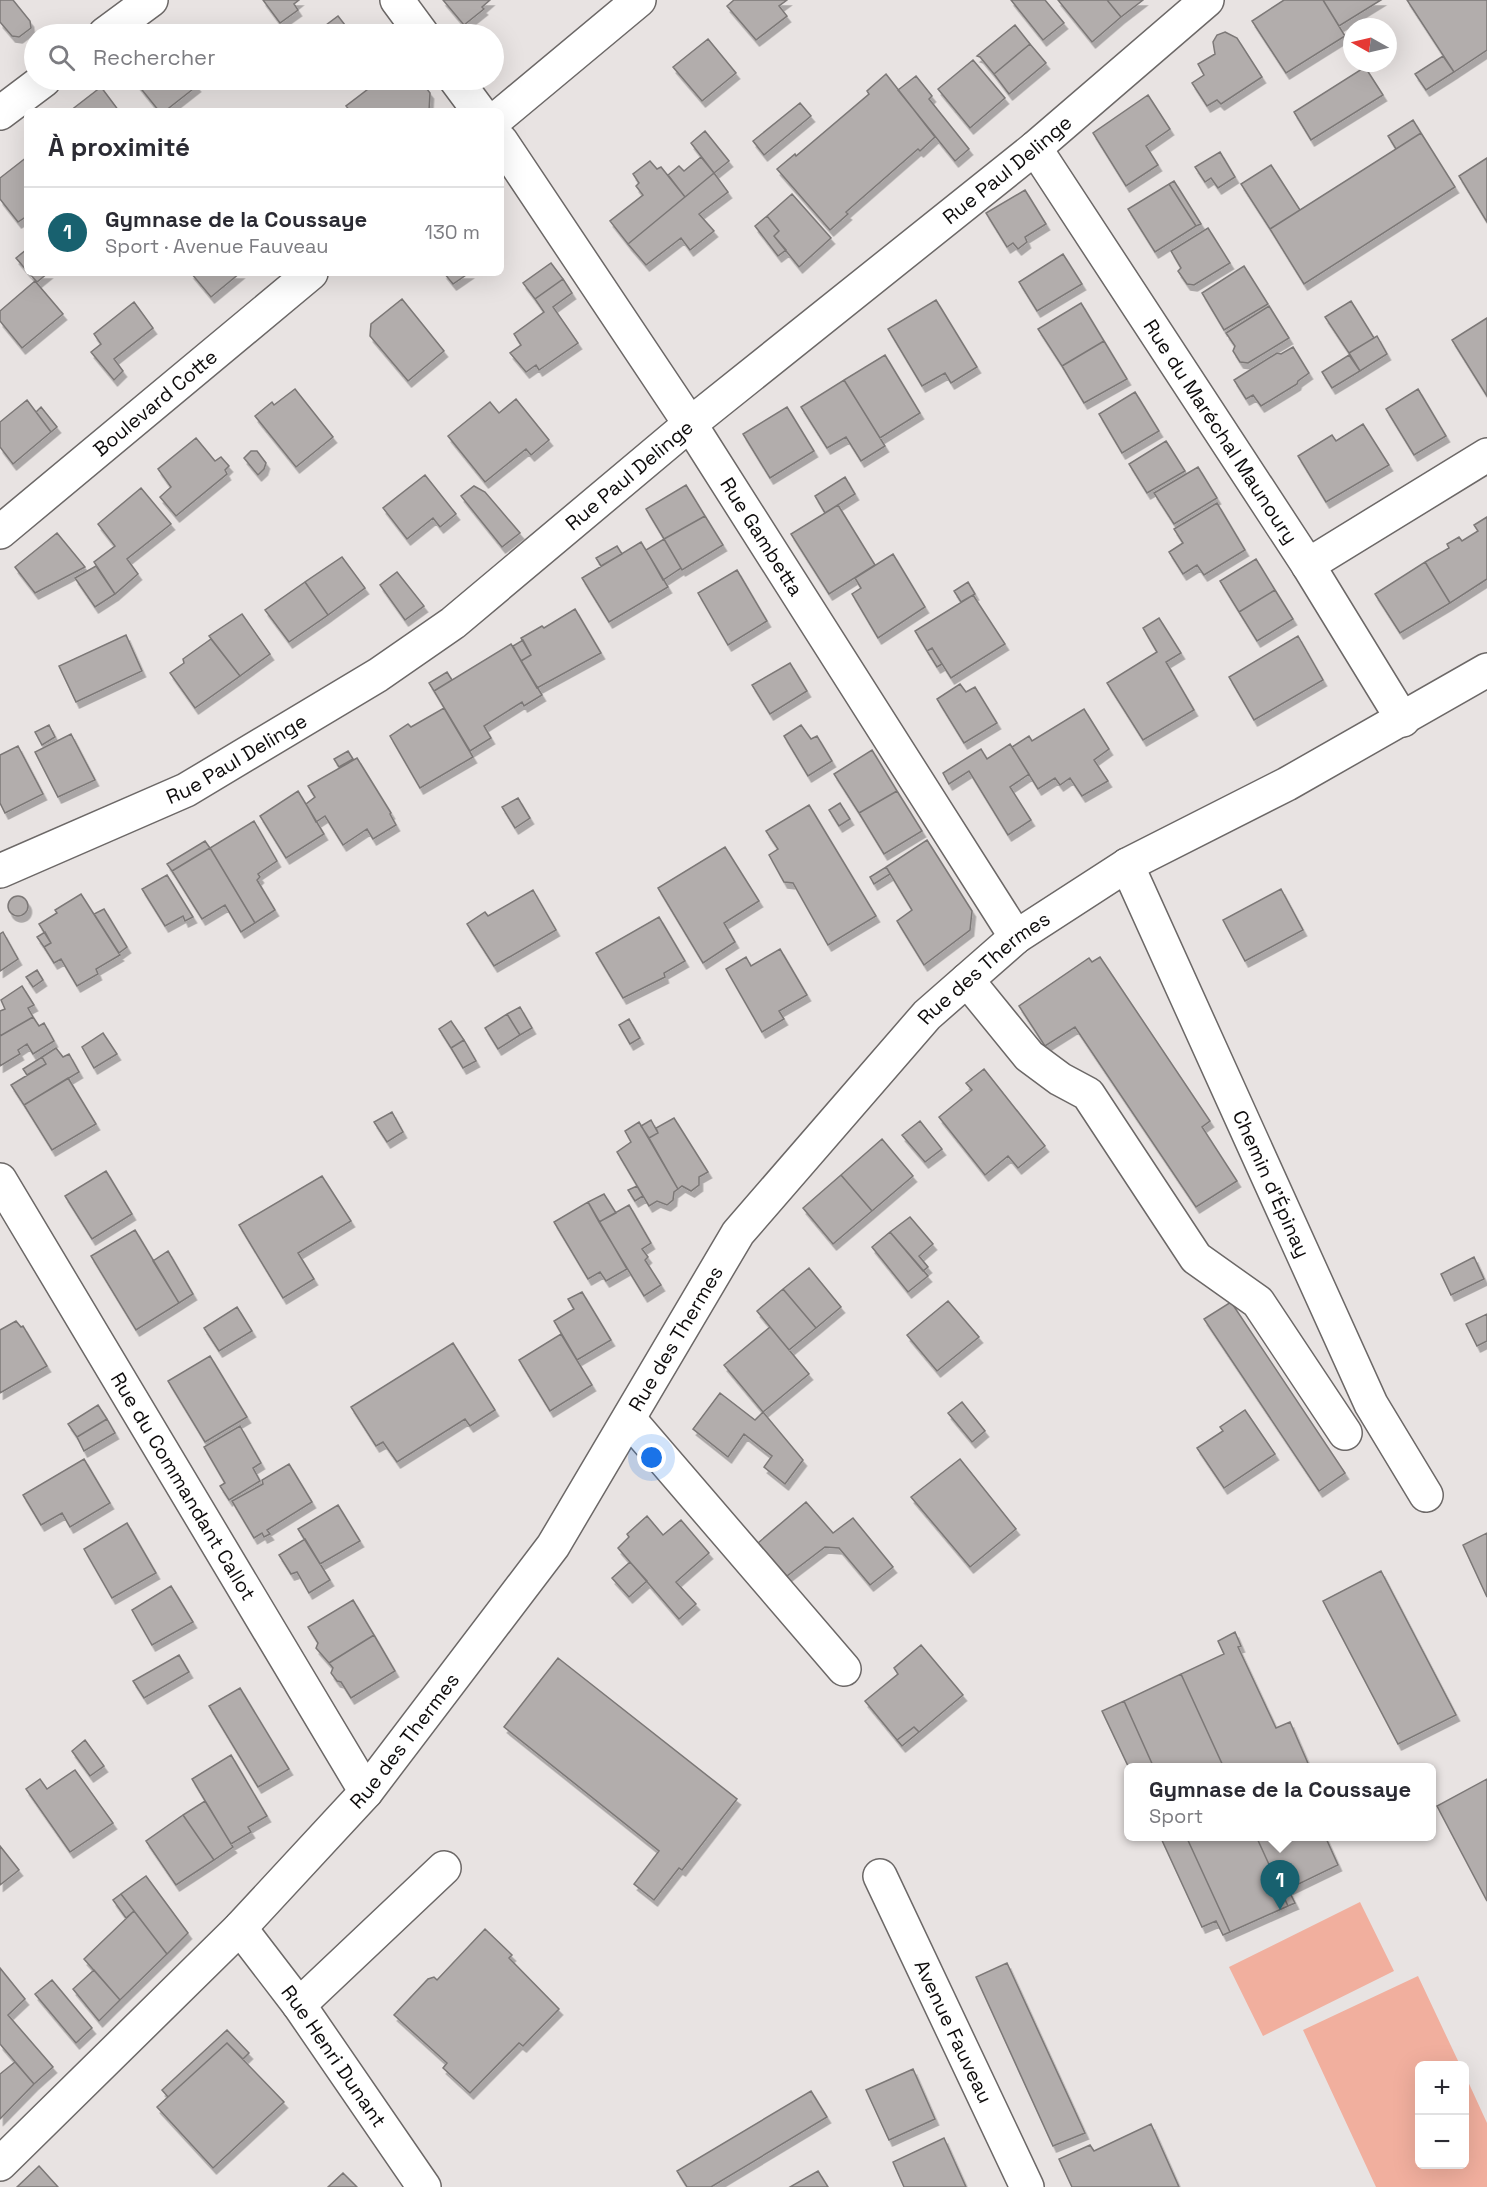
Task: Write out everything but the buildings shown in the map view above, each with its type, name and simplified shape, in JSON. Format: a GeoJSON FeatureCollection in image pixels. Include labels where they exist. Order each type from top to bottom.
{"type":"FeatureCollection","features":[{"type":"Feature","properties":{"kind":"street"},"geometry":{"type":"LineString","coordinates":[[119,24],[151,0]]}},
{"type":"Feature","properties":{"kind":"street"},"geometry":{"type":"LineString","coordinates":[[397,0],[415,24]]}},
{"type":"Feature","properties":{"kind":"street"},"geometry":{"type":"LineString","coordinates":[[504,112],[639,0]]}},
{"type":"Feature","properties":{"kind":"street","name":"Rue Paul Delinge"},"geometry":{"type":"LineString","coordinates":[[0,871],[186,790],[378,675],[453,623],[690,424],[1035,148],[1206,0]]}},
{"type":"Feature","properties":{"kind":"street"},"geometry":{"type":"LineString","coordinates":[[0,113],[31,90]]}},
{"type":"Feature","properties":{"kind":"street"},"geometry":{"type":"LineString","coordinates":[[463,90],[477,108]]}},
{"type":"Feature","properties":{"kind":"street","name":"Rue Gambetta"},"geometry":{"type":"LineString","coordinates":[[504,145],[690,424],[1016,937]]}},
{"type":"Feature","properties":{"kind":"street","name":"Rue du Maréchal Maunoury"},"geometry":{"type":"LineString","coordinates":[[1035,148],[1308,565],[1403,720]]}},
{"type":"Feature","properties":{"kind":"street","name":"Boulevard Cotte"},"geometry":{"type":"LineString","coordinates":[[0,532],[307,276]]}},
{"type":"Feature","properties":{"kind":"street"},"geometry":{"type":"LineString","coordinates":[[1308,565],[1487,455]]}},
{"type":"Feature","properties":{"kind":"street","name":"Rue des Thermes"},"geometry":{"type":"LineString","coordinates":[[0,2164],[240,1928],[366,1792],[553,1546],[738,1233],[927,1015],[1016,937],[1127,865],[1287,784],[1403,720],[1487,670]]}},
{"type":"Feature","properties":{"kind":"street","name":"Chemin d'Épinay"},"geometry":{"type":"LineString","coordinates":[[1127,865],[1371,1404],[1426,1495]]}},
{"type":"Feature","properties":{"kind":"street"},"geometry":{"type":"LineString","coordinates":[[967,980],[1029,1056],[1060,1079],[1088,1094],[1196,1258],[1258,1302],[1346,1433]]}},
{"type":"Feature","properties":{"kind":"street","name":"Rue du Commandant Callot"},"geometry":{"type":"LineString","coordinates":[[0,1180],[366,1792]]}},
{"type":"Feature","properties":{"kind":"street"},"geometry":{"type":"LineString","coordinates":[[629,1419],[844,1669]]}},
{"type":"Feature","properties":{"kind":"street"},"geometry":{"type":"LineString","coordinates":[[299,2005],[444,1868]]}},
{"type":"Feature","properties":{"kind":"street","name":"Avenue Fauveau"},"geometry":{"type":"LineString","coordinates":[[880,1876],[1028,2187]]}},
{"type":"Feature","properties":{"kind":"street","name":"Rue Henri Dunant"},"geometry":{"type":"LineString","coordinates":[[240,1928],[299,2005],[424,2187]]}},
{"type":"Feature","properties":{"kind":"shaded area"},"geometry":{"type":"Polygon","coordinates":[[[1360,1902],[1394,1971],[1263,2036],[1229,1967],[1360,1902]]]}},
{"type":"Feature","properties":{"kind":"shaded area"},"geometry":{"type":"Polygon","coordinates":[[[1418,1976],[1458,2061],[1415,2061],[1415,2169],[1469,2169],[1469,2084],[1487,2123],[1487,2187],[1376,2187],[1303,2030],[1418,1976]]]}},
{"type":"Feature","properties":{"kind":"place","name":"Gymnase de la Coussaye"},"geometry":{"type":"Point","coordinates":[1280,1910]}}]}
